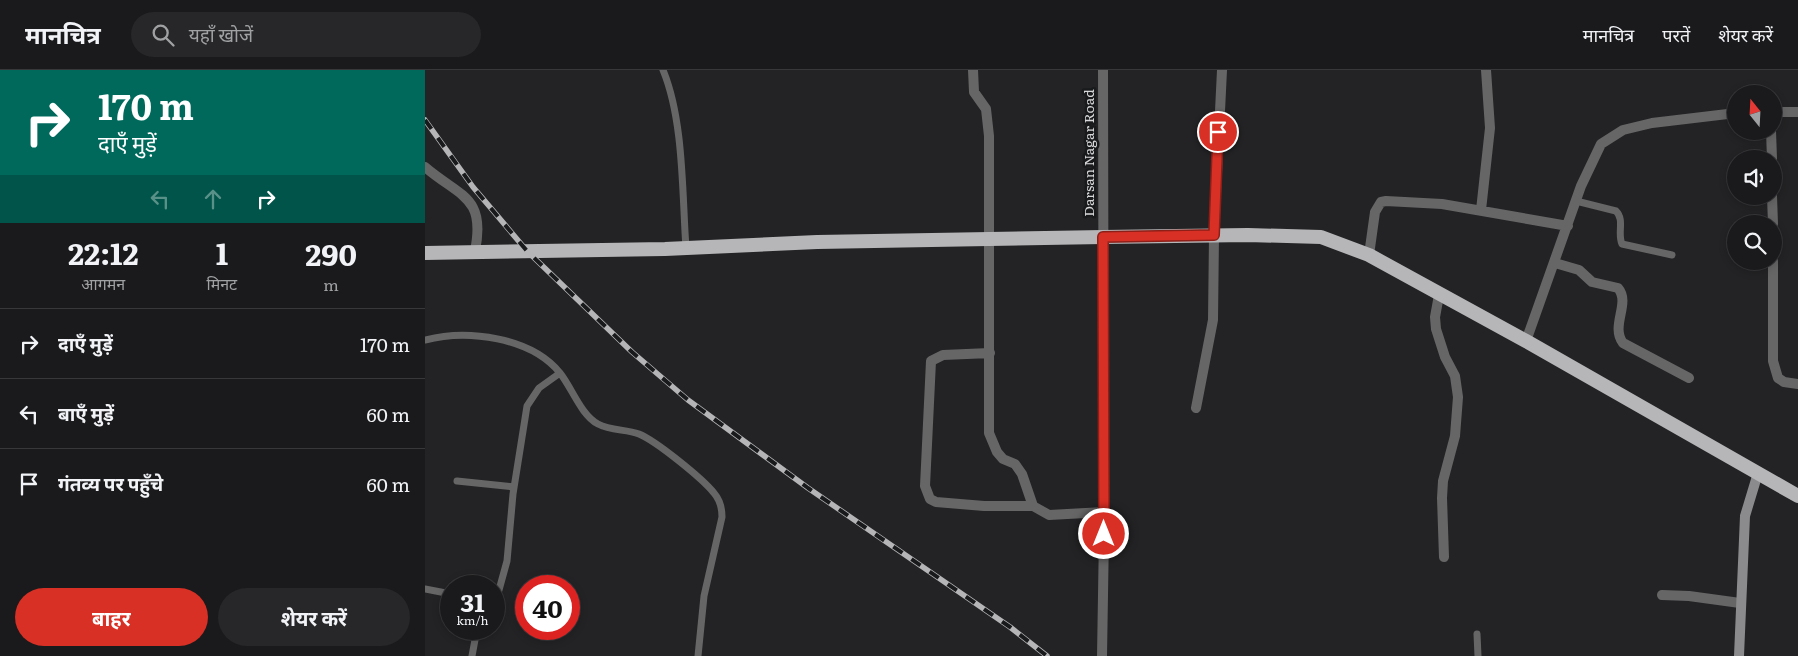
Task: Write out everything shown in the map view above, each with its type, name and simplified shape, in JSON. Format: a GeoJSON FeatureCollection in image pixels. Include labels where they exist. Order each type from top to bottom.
{"type":"FeatureCollection","features":[{"type":"Feature","properties":{"kind":"highway"},"geometry":{"type":"LineString","coordinates":[[425,253],[686,248],[817,242],[1214,235],[1321,238],[1369,255],[1526,341],[1798,496]]}},
{"type":"Feature","properties":{"kind":"main road"},"geometry":{"type":"LineString","coordinates":[[1739,656],[1745,516],[1758,473]]}},
{"type":"Feature","properties":{"kind":"street"},"geometry":{"type":"LineString","coordinates":[[973,70],[974,92],[984,102],[988,118],[991,239],[989,433],[997,452],[1019,469],[1033,506]]}},
{"type":"Feature","properties":{"kind":"street","name":"Darsan Nagar Road"},"geometry":{"type":"LineString","coordinates":[[1102,656],[1104,512],[1103,70]]}},
{"type":"Feature","properties":{"kind":"street"},"geometry":{"type":"LineString","coordinates":[[1196,408],[1213,320],[1214,235],[1222,70]]}},
{"type":"Feature","properties":{"kind":"street"},"geometry":{"type":"LineString","coordinates":[[1481,210],[1491,128],[1485,70]]}},
{"type":"Feature","properties":{"kind":"street"},"geometry":{"type":"LineString","coordinates":[[1783,112],[1798,112]]}},
{"type":"Feature","properties":{"kind":"street"},"geometry":{"type":"LineString","coordinates":[[1526,341],[1576,201],[1594,156],[1601,144],[1623,130],[1652,124],[1727,114]]}},
{"type":"Feature","properties":{"kind":"street"},"geometry":{"type":"LineString","coordinates":[[425,167],[459,191],[473,207],[479,222],[475,251]]}},
{"type":"Feature","properties":{"kind":"street"},"geometry":{"type":"LineString","coordinates":[[1369,255],[1375,212],[1381,202],[1386,201],[1442,204],[1567,226]]}},
{"type":"Feature","properties":{"kind":"street"},"geometry":{"type":"LineString","coordinates":[[1555,263],[1579,270],[1591,282],[1618,288],[1622,295],[1618,332],[1623,343],[1689,378]]}},
{"type":"Feature","properties":{"kind":"street"},"geometry":{"type":"LineString","coordinates":[[1773,270],[1773,361],[1777,378],[1784,382],[1798,384]]}},
{"type":"Feature","properties":{"kind":"street"},"geometry":{"type":"LineString","coordinates":[[1439,295],[1435,317],[1436,330],[1455,376],[1458,397],[1455,436],[1443,481],[1444,557]]}},
{"type":"Feature","properties":{"kind":"street"},"geometry":{"type":"LineString","coordinates":[[990,353],[943,356],[931,360],[929,365],[925,477],[927,494],[930,500],[984,506],[1033,506],[1049,515],[1104,512]]}},
{"type":"Feature","properties":{"kind":"street"},"geometry":{"type":"LineString","coordinates":[[1662,595],[1689,596],[1740,604]]}},
{"type":"Feature","properties":{"kind":"lane"},"geometry":{"type":"LineString","coordinates":[[663,70],[673,99],[677,126],[686,248]]}},
{"type":"Feature","properties":{"kind":"lane"},"geometry":{"type":"LineString","coordinates":[[1576,201],[1617,211],[1621,220],[1620,239],[1622,244],[1672,255]]}},
{"type":"Feature","properties":{"kind":"lane"},"geometry":{"type":"LineString","coordinates":[[425,340],[455,335],[517,345],[549,362],[560,373],[591,419],[608,428],[634,433],[654,442],[714,492],[719,500],[723,518],[704,596],[698,656]]}},
{"type":"Feature","properties":{"kind":"lane"},"geometry":{"type":"LineString","coordinates":[[503,575],[507,561],[514,488],[527,406],[539,388],[560,373]]}},
{"type":"Feature","properties":{"kind":"lane"},"geometry":{"type":"LineString","coordinates":[[457,481],[514,488]]}},
{"type":"Feature","properties":{"kind":"lane"},"geometry":{"type":"LineString","coordinates":[[425,589],[440,592]]}},
{"type":"Feature","properties":{"kind":"lane"},"geometry":{"type":"LineString","coordinates":[[1477,634],[1479,656]]}},
{"type":"Feature","properties":{"kind":"lane"},"geometry":{"type":"LineString","coordinates":[[473,656],[475,640]]}},
{"type":"Feature","properties":{"kind":"railway"},"geometry":{"type":"LineString","coordinates":[[425,120],[473,187],[527,251],[632,352],[688,400],[808,488],[1010,627],[1047,656]]}},
{"type":"Feature","properties":{"kind":"route"},"geometry":{"type":"LineString","coordinates":[[1104,534],[1103,237],[1214,235],[1218,132]]}}]}
